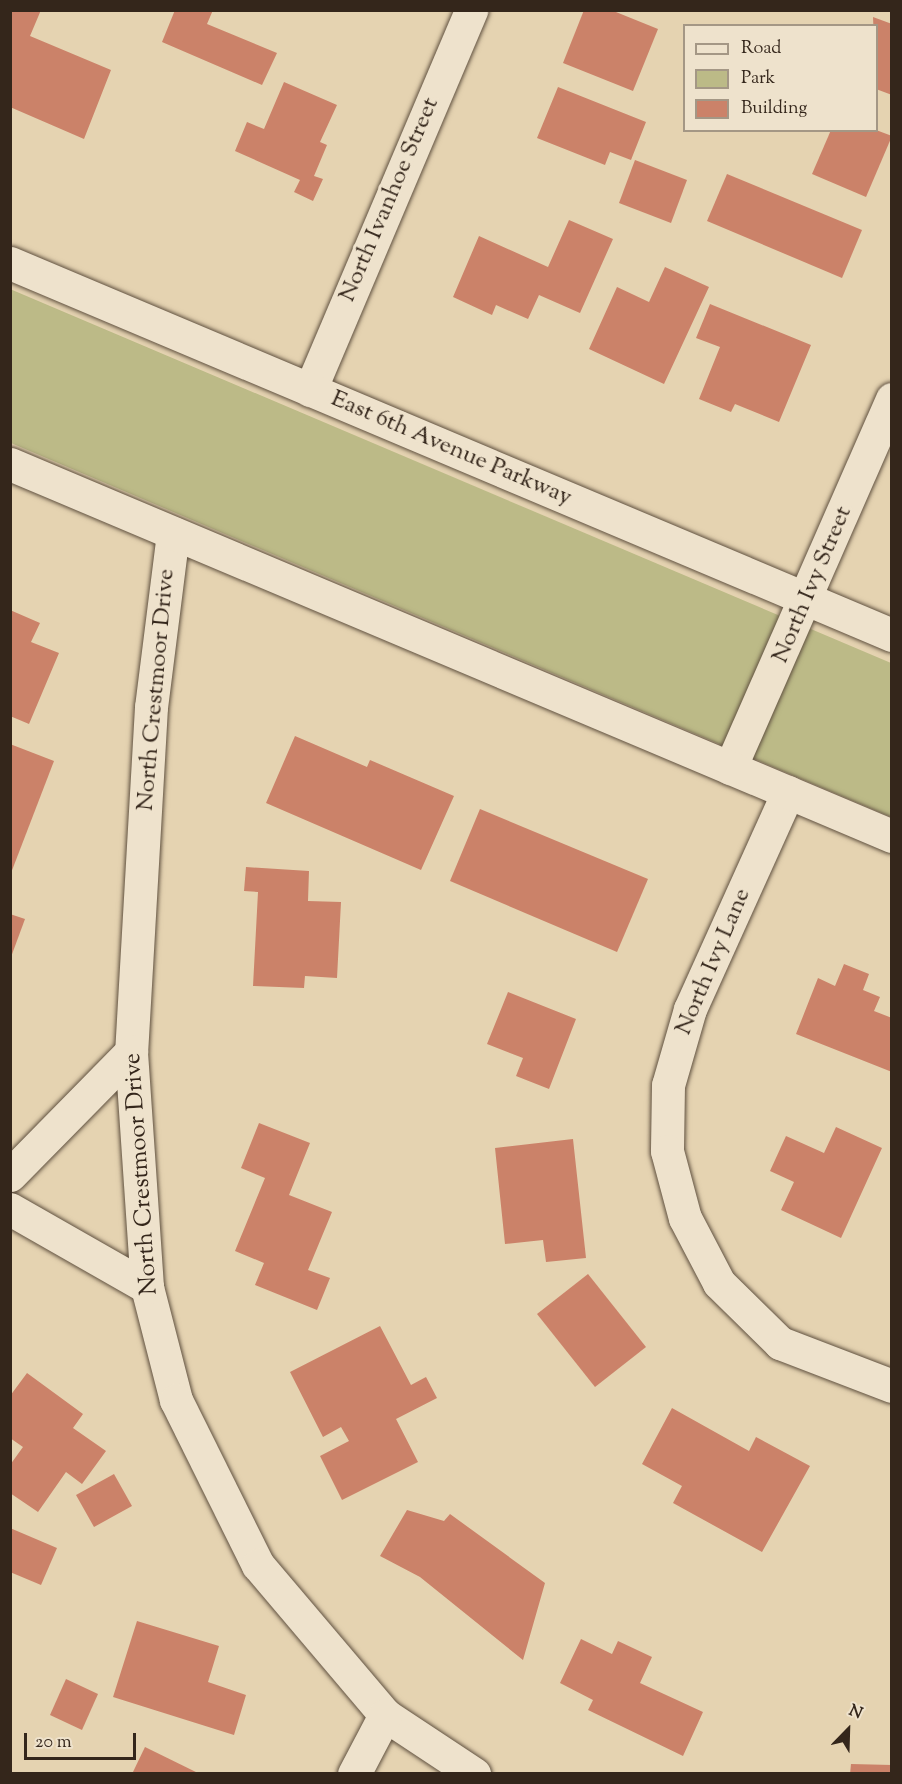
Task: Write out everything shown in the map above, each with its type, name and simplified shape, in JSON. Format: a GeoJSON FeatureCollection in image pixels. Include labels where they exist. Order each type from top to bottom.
{"type":"FeatureCollection","features":[{"type":"Feature","properties":{"kind":"street","name":"North Ivanhoe Street"},"geometry":{"type":"LineString","coordinates":[[310,390],[471,10]]}},
{"type":"Feature","properties":{"kind":"street","name":"East 6th Avenue Parkway"},"geometry":{"type":"LineString","coordinates":[[10,263],[891,635]]}},
{"type":"Feature","properties":{"kind":"street","name":"North Ivy Street"},"geometry":{"type":"LineString","coordinates":[[730,768],[808,600],[891,399]]}},
{"type":"Feature","properties":{"kind":"street"},"geometry":{"type":"LineString","coordinates":[[10,464],[891,836]]}},
{"type":"Feature","properties":{"kind":"street","name":"North Crestmoor Drive"},"geometry":{"type":"LineString","coordinates":[[173,533],[151,707],[131,1052],[147,1287],[176,1400],[258,1565],[385,1715],[474,1773]]}},
{"type":"Feature","properties":{"kind":"street","name":"North Ivy Lane"},"geometry":{"type":"LineString","coordinates":[[788,792],[690,1009],[668,1085],[667,1150],[685,1218],[719,1283],[780,1343],[891,1386]]}},
{"type":"Feature","properties":{"kind":"street"},"geometry":{"type":"LineString","coordinates":[[10,1175],[131,1052]]}},
{"type":"Feature","properties":{"kind":"street"},"geometry":{"type":"LineString","coordinates":[[10,1209],[147,1287]]}},
{"type":"Feature","properties":{"kind":"street"},"geometry":{"type":"LineString","coordinates":[[354,1773],[385,1715]]}},
{"type":"Feature","properties":{"kind":"green space"},"geometry":{"type":"Polygon","coordinates":[[[10,289],[891,663],[891,817],[11,443],[10,289]]]}},
{"type":"Feature","properties":{"kind":"building"},"geometry":{"type":"Polygon","coordinates":[[[10,10],[41,10],[30,36],[111,70],[84,139],[10,107],[10,10]]]}},
{"type":"Feature","properties":{"kind":"building"},"geometry":{"type":"Polygon","coordinates":[[[175,10],[213,10],[207,24],[277,53],[262,85],[162,42],[175,10]]]}},
{"type":"Feature","properties":{"kind":"building"},"geometry":{"type":"Polygon","coordinates":[[[584,10],[611,10],[658,29],[633,91],[563,63],[584,10]]]}},
{"type":"Feature","properties":{"kind":"building"},"geometry":{"type":"Polygon","coordinates":[[[873,17],[892,24],[892,95],[878,90],[878,24],[873,24],[873,17]]]}},
{"type":"Feature","properties":{"kind":"building"},"geometry":{"type":"Polygon","coordinates":[[[284,82],[337,105],[320,142],[327,145],[314,176],[323,179],[313,201],[294,192],[300,180],[235,151],[247,122],[264,129],[284,82]]]}},
{"type":"Feature","properties":{"kind":"building"},"geometry":{"type":"Polygon","coordinates":[[[558,87],[646,122],[631,160],[610,152],[605,165],[537,138],[558,87]]]}},
{"type":"Feature","properties":{"kind":"building"},"geometry":{"type":"Polygon","coordinates":[[[878,131],[892,136],[866,197],[812,174],[830,132],[878,131]]]}},
{"type":"Feature","properties":{"kind":"building"},"geometry":{"type":"Polygon","coordinates":[[[635,160],[687,180],[671,223],[619,203],[635,160]]]}},
{"type":"Feature","properties":{"kind":"building"},"geometry":{"type":"Polygon","coordinates":[[[727,174],[862,230],[842,278],[707,221],[727,174]]]}},
{"type":"Feature","properties":{"kind":"building"},"geometry":{"type":"Polygon","coordinates":[[[569,220],[613,239],[580,313],[539,295],[528,319],[496,305],[492,315],[453,297],[479,236],[548,267],[569,220]]]}},
{"type":"Feature","properties":{"kind":"building"},"geometry":{"type":"Polygon","coordinates":[[[665,267],[709,287],[664,384],[589,349],[617,287],[649,302],[665,267]]]}},
{"type":"Feature","properties":{"kind":"building"},"geometry":{"type":"Polygon","coordinates":[[[710,304],[811,345],[779,422],[735,404],[731,412],[699,399],[720,347],[696,338],[710,304]]]}},
{"type":"Feature","properties":{"kind":"building"},"geometry":{"type":"Polygon","coordinates":[[[10,610],[40,623],[31,642],[59,653],[29,724],[10,716],[10,610]]]}},
{"type":"Feature","properties":{"kind":"building"},"geometry":{"type":"Polygon","coordinates":[[[295,736],[367,767],[370,760],[454,796],[421,870],[266,803],[295,736]]]}},
{"type":"Feature","properties":{"kind":"building"},"geometry":{"type":"Polygon","coordinates":[[[10,744],[54,761],[11,873],[10,873],[10,744]]]}},
{"type":"Feature","properties":{"kind":"building"},"geometry":{"type":"Polygon","coordinates":[[[480,809],[648,879],[617,952],[450,881],[480,809]]]}},
{"type":"Feature","properties":{"kind":"building"},"geometry":{"type":"Polygon","coordinates":[[[246,867],[309,871],[308,901],[341,902],[337,978],[305,976],[304,988],[253,986],[258,892],[244,891],[246,867]]]}},
{"type":"Feature","properties":{"kind":"building"},"geometry":{"type":"Polygon","coordinates":[[[10,914],[25,919],[11,957],[10,957],[10,914]]]}},
{"type":"Feature","properties":{"kind":"building"},"geometry":{"type":"Polygon","coordinates":[[[844,964],[869,974],[863,990],[880,997],[874,1011],[892,1018],[892,1072],[796,1034],[818,978],[835,986],[844,964]]]}},
{"type":"Feature","properties":{"kind":"building"},"geometry":{"type":"Polygon","coordinates":[[[508,992],[576,1019],[549,1089],[516,1076],[523,1058],[487,1044],[508,992]]]}},
{"type":"Feature","properties":{"kind":"building"},"geometry":{"type":"Polygon","coordinates":[[[259,1123],[310,1143],[289,1195],[332,1212],[308,1270],[330,1278],[317,1310],[255,1285],[264,1263],[235,1251],[265,1178],[241,1168],[259,1123]]]}},
{"type":"Feature","properties":{"kind":"building"},"geometry":{"type":"Polygon","coordinates":[[[836,1127],[882,1148],[841,1238],[781,1210],[794,1182],[770,1171],[786,1136],[824,1153],[836,1127]]]}},
{"type":"Feature","properties":{"kind":"building"},"geometry":{"type":"Polygon","coordinates":[[[573,1139],[586,1258],[546,1262],[543,1240],[505,1244],[495,1148],[573,1139]]]}},
{"type":"Feature","properties":{"kind":"building"},"geometry":{"type":"Polygon","coordinates":[[[588,1274],[646,1347],[595,1387],[537,1314],[588,1274]]]}},
{"type":"Feature","properties":{"kind":"building"},"geometry":{"type":"Polygon","coordinates":[[[380,1326],[411,1385],[426,1377],[437,1398],[396,1419],[418,1462],[342,1500],[320,1456],[349,1441],[341,1427],[323,1437],[290,1372],[380,1326]]]}},
{"type":"Feature","properties":{"kind":"building"},"geometry":{"type":"Polygon","coordinates":[[[27,1373],[83,1414],[73,1428],[106,1451],[82,1484],[66,1472],[38,1512],[10,1493],[10,1465],[23,1447],[10,1438],[10,1396],[27,1373]]]}},
{"type":"Feature","properties":{"kind":"building"},"geometry":{"type":"Polygon","coordinates":[[[672,1408],[749,1451],[756,1437],[810,1466],[762,1552],[673,1503],[682,1486],[642,1464],[672,1408]]]}},
{"type":"Feature","properties":{"kind":"building"},"geometry":{"type":"Polygon","coordinates":[[[114,1474],[132,1506],[94,1527],[76,1495],[114,1474]]]}},
{"type":"Feature","properties":{"kind":"building"},"geometry":{"type":"Polygon","coordinates":[[[407,1510],[444,1521],[450,1514],[545,1583],[523,1660],[420,1577],[380,1556],[407,1510]]]}},
{"type":"Feature","properties":{"kind":"building"},"geometry":{"type":"Polygon","coordinates":[[[10,1528],[57,1548],[41,1585],[10,1572],[10,1528]]]}},
{"type":"Feature","properties":{"kind":"building"},"geometry":{"type":"Polygon","coordinates":[[[137,1621],[219,1646],[208,1682],[246,1695],[234,1735],[113,1697],[137,1621]]]}},
{"type":"Feature","properties":{"kind":"building"},"geometry":{"type":"Polygon","coordinates":[[[581,1639],[612,1654],[618,1641],[652,1657],[640,1683],[703,1712],[683,1756],[588,1710],[593,1700],[560,1683],[581,1639]]]}},
{"type":"Feature","properties":{"kind":"building"},"geometry":{"type":"Polygon","coordinates":[[[66,1679],[98,1694],[82,1730],[50,1715],[66,1679]]]}},
{"type":"Feature","properties":{"kind":"building"},"geometry":{"type":"Polygon","coordinates":[[[145,1747],[200,1774],[132,1774],[145,1747]]]}},
{"type":"Feature","properties":{"kind":"building"},"geometry":{"type":"Polygon","coordinates":[[[851,1764],[892,1765],[892,1774],[850,1774],[851,1764]]]}}]}
